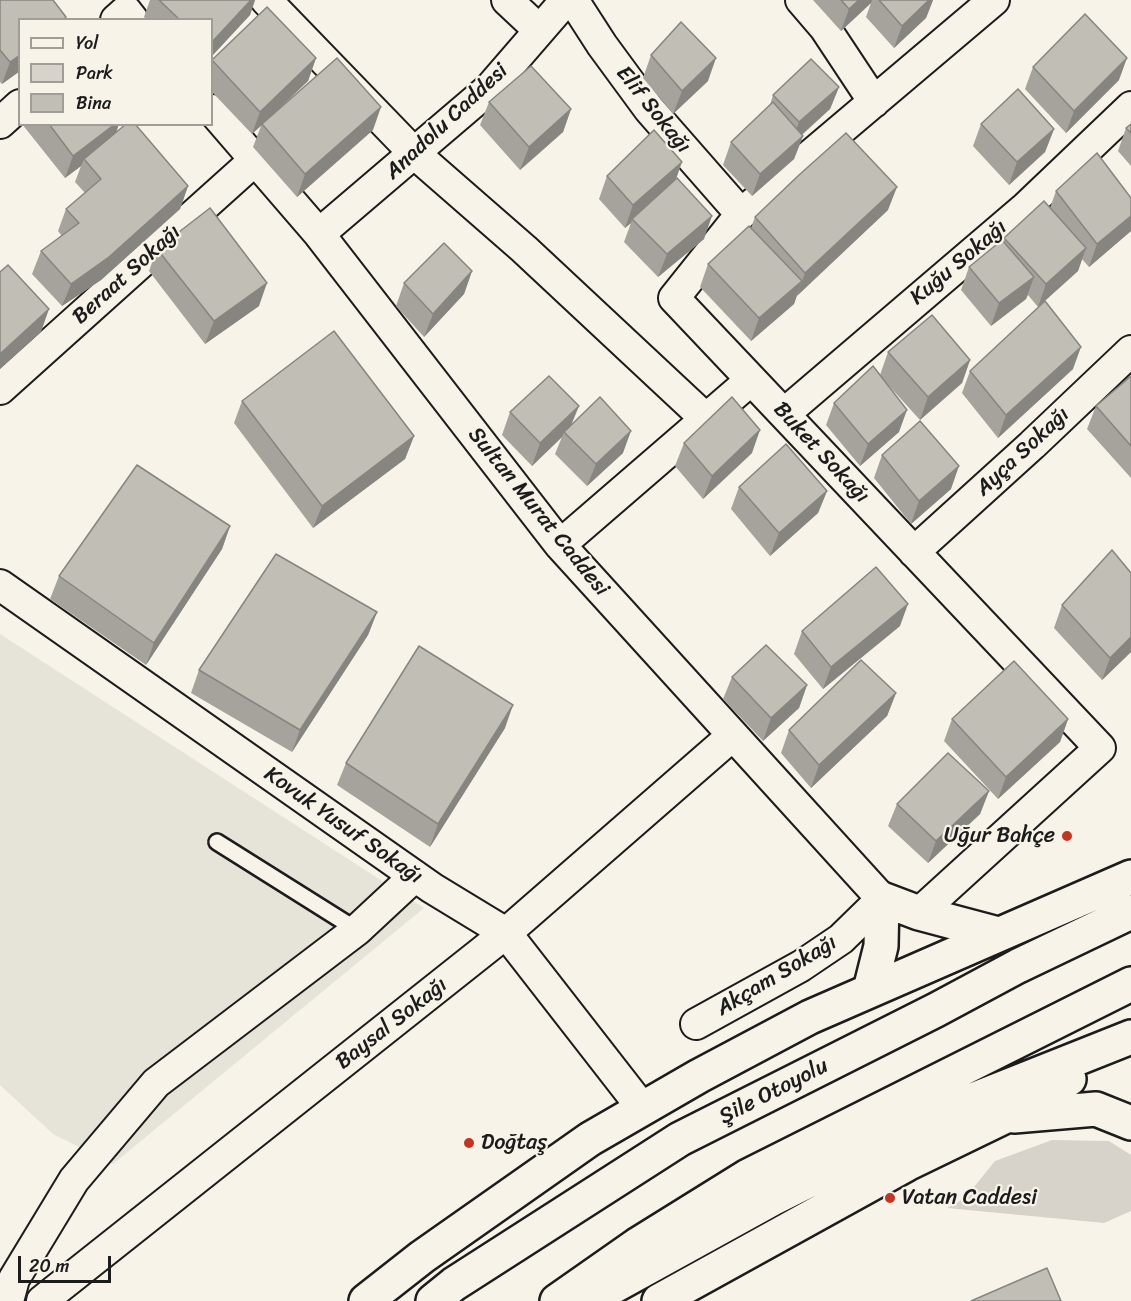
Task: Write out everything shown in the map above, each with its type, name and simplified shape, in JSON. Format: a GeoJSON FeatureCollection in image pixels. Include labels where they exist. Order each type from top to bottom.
{"type":"FeatureCollection","features":[{"type":"Feature","properties":{"kind":"highway"},"geometry":{"type":"LineString","coordinates":[[366,1301],[423,1257],[572,1152],[643,1109],[810,1017],[1131,877]]}},
{"type":"Feature","properties":{"kind":"highway"},"geometry":{"type":"LineString","coordinates":[[1018,966],[1131,895]]}},
{"type":"Feature","properties":{"kind":"highway"},"geometry":{"type":"LineString","coordinates":[[870,990],[881,946],[882,899],[918,913],[998,934]]}},
{"type":"Feature","properties":{"kind":"highway","name":"Şile Otoyolu"},"geometry":{"type":"LineString","coordinates":[[433,1301],[454,1284],[680,1140],[1018,966],[1131,912]]}},
{"type":"Feature","properties":{"kind":"highway"},"geometry":{"type":"LineString","coordinates":[[557,1301],[637,1245],[748,1176],[1131,984]]}},
{"type":"Feature","properties":{"kind":"highway"},"geometry":{"type":"LineString","coordinates":[[587,1301],[772,1199],[955,1107],[1131,1037]]}},
{"type":"Feature","properties":{"kind":"highway"},"geometry":{"type":"LineString","coordinates":[[659,1301],[907,1164],[1006,1116],[1131,1042]]}},
{"type":"Feature","properties":{"kind":"highway"},"geometry":{"type":"LineString","coordinates":[[1006,1116],[1096,1109],[1131,1123]]}},
{"type":"Feature","properties":{"kind":"street"},"geometry":{"type":"LineString","coordinates":[[266,0],[414,153],[524,249],[706,419]]}},
{"type":"Feature","properties":{"kind":"street"},"geometry":{"type":"LineString","coordinates":[[507,0],[539,30]]}},
{"type":"Feature","properties":{"kind":"street","name":"Anadolu Caddesi"},"geometry":{"type":"LineString","coordinates":[[319,234],[489,88],[566,0]]}},
{"type":"Feature","properties":{"kind":"street","name":"Elif Sokağı"},"geometry":{"type":"LineString","coordinates":[[573,0],[602,45],[650,109],[741,214]]}},
{"type":"Feature","properties":{"kind":"street"},"geometry":{"type":"LineString","coordinates":[[801,0],[825,28],[874,102]]}},
{"type":"Feature","properties":{"kind":"street","name":"Buket Sokağı"},"geometry":{"type":"LineString","coordinates":[[918,913],[1100,748],[675,298],[741,214],[994,0]]}},
{"type":"Feature","properties":{"kind":"street"},"geometry":{"type":"LineString","coordinates":[[0,123],[18,107]]}},
{"type":"Feature","properties":{"kind":"street","name":"Kuğu Sokağı"},"geometry":{"type":"LineString","coordinates":[[784,414],[1024,209],[1131,107]]}},
{"type":"Feature","properties":{"kind":"street","name":"Sultan Murat Caddesi"},"geometry":{"type":"LineString","coordinates":[[213,111],[319,234],[560,545],[882,899]]}},
{"type":"Feature","properties":{"kind":"street","name":"Beraat Sokağı"},"geometry":{"type":"LineString","coordinates":[[0,389],[255,160]]}},
{"type":"Feature","properties":{"kind":"street","name":"Ayça Sokağı"},"geometry":{"type":"LineString","coordinates":[[914,552],[1131,351]]}},
{"type":"Feature","properties":{"kind":"street"},"geometry":{"type":"LineString","coordinates":[[560,545],[751,380]]}},
{"type":"Feature","properties":{"kind":"street","name":"Kovuk Yusuf Sokağı"},"geometry":{"type":"LineString","coordinates":[[0,585],[415,876],[506,933],[643,1109]]}},
{"type":"Feature","properties":{"kind":"street","name":"Baysal Sokağı"},"geometry":{"type":"LineString","coordinates":[[42,1301],[506,933],[732,736]]}},
{"type":"Feature","properties":{"kind":"street"},"geometry":{"type":"LineString","coordinates":[[8,1301],[14,1279],[74,1180],[156,1083],[357,930],[415,876]]}},
{"type":"Feature","properties":{"kind":"street","name":"Akçam Sokağı"},"geometry":{"type":"LineString","coordinates":[[696,1024],[801,966],[841,939],[882,899]]}},
{"type":"Feature","properties":{"kind":"lane"},"geometry":{"type":"LineString","coordinates":[[218,842],[357,930]]}},
{"type":"Feature","properties":{"kind":"shaded area"},"geometry":{"type":"Polygon","coordinates":[[[0,634],[424,908],[113,1164],[53,1134],[0,1085],[0,634]]]}},
{"type":"Feature","properties":{"kind":"green space"},"geometry":{"type":"Polygon","coordinates":[[[1052,1140],[1109,1141],[1131,1155],[1131,1211],[1104,1223],[947,1208],[965,1198],[995,1161],[1052,1140]]]}},
{"type":"Feature","properties":{"kind":"building"},"geometry":{"type":"Polygon","coordinates":[[[0,0],[53,0],[66,17],[18,18],[18,56],[10,62],[0,50],[0,0]]]}},
{"type":"Feature","properties":{"kind":"building"},"geometry":{"type":"Polygon","coordinates":[[[159,0],[251,0],[213,41],[213,18],[178,18],[159,0]]]}},
{"type":"Feature","properties":{"kind":"building"},"geometry":{"type":"Polygon","coordinates":[[[841,0],[859,0],[849,9],[841,0]]]}},
{"type":"Feature","properties":{"kind":"building"},"geometry":{"type":"Polygon","coordinates":[[[879,0],[929,0],[902,26],[879,0]]]}},
{"type":"Feature","properties":{"kind":"building"},"geometry":{"type":"Polygon","coordinates":[[[267,7],[316,58],[260,112],[213,59],[267,7]]]}},
{"type":"Feature","properties":{"kind":"building"},"geometry":{"type":"Polygon","coordinates":[[[1085,14],[1127,58],[1074,111],[1033,67],[1085,14]]]}},
{"type":"Feature","properties":{"kind":"building"},"geometry":{"type":"Polygon","coordinates":[[[681,22],[716,58],[682,91],[651,55],[681,22]]]}},
{"type":"Feature","properties":{"kind":"building"},"geometry":{"type":"Polygon","coordinates":[[[337,58],[381,107],[305,174],[262,124],[337,58]]]}},
{"type":"Feature","properties":{"kind":"building"},"geometry":{"type":"Polygon","coordinates":[[[811,59],[839,87],[799,122],[773,95],[811,59]]]}},
{"type":"Feature","properties":{"kind":"building"},"geometry":{"type":"Polygon","coordinates":[[[531,66],[571,109],[529,147],[489,102],[531,66]]]}},
{"type":"Feature","properties":{"kind":"building"},"geometry":{"type":"Polygon","coordinates":[[[1018,89],[1054,129],[1017,162],[981,124],[1018,89]]]}},
{"type":"Feature","properties":{"kind":"building"},"geometry":{"type":"Polygon","coordinates":[[[773,102],[803,136],[760,174],[731,142],[773,102]]]}},
{"type":"Feature","properties":{"kind":"building"},"geometry":{"type":"Polygon","coordinates":[[[50,126],[112,126],[73,156],[50,126]]]}},
{"type":"Feature","properties":{"kind":"building"},"geometry":{"type":"Polygon","coordinates":[[[124,126],[137,126],[188,186],[109,257],[71,284],[41,251],[79,223],[66,209],[101,179],[84,159],[124,126]]]}},
{"type":"Feature","properties":{"kind":"building"},"geometry":{"type":"Polygon","coordinates":[[[654,130],[682,162],[633,205],[607,176],[654,130]]]}},
{"type":"Feature","properties":{"kind":"building"},"geometry":{"type":"Polygon","coordinates":[[[846,133],[897,187],[805,273],[755,217],[846,133]]]}},
{"type":"Feature","properties":{"kind":"building"},"geometry":{"type":"Polygon","coordinates":[[[1097,153],[1131,198],[1131,216],[1097,244],[1056,191],[1097,153]]]}},
{"type":"Feature","properties":{"kind":"building"},"geometry":{"type":"Polygon","coordinates":[[[677,178],[712,216],[667,254],[632,219],[677,178]]]}},
{"type":"Feature","properties":{"kind":"building"},"geometry":{"type":"Polygon","coordinates":[[[1044,201],[1086,248],[1046,284],[1004,238],[1044,201]]]}},
{"type":"Feature","properties":{"kind":"building"},"geometry":{"type":"Polygon","coordinates":[[[210,208],[267,283],[214,321],[157,249],[210,208]]]}},
{"type":"Feature","properties":{"kind":"building"},"geometry":{"type":"Polygon","coordinates":[[[749,226],[802,281],[759,318],[708,264],[749,226]]]}},
{"type":"Feature","properties":{"kind":"building"},"geometry":{"type":"Polygon","coordinates":[[[1002,240],[1034,277],[999,303],[969,267],[1002,240]]]}},
{"type":"Feature","properties":{"kind":"building"},"geometry":{"type":"Polygon","coordinates":[[[444,243],[472,271],[433,314],[404,283],[444,243]]]}},
{"type":"Feature","properties":{"kind":"building"},"geometry":{"type":"Polygon","coordinates":[[[8,265],[49,309],[0,354],[0,272],[8,265]]]}},
{"type":"Feature","properties":{"kind":"building"},"geometry":{"type":"Polygon","coordinates":[[[1045,301],[1081,347],[1006,415],[970,371],[1045,301]]]}},
{"type":"Feature","properties":{"kind":"building"},"geometry":{"type":"Polygon","coordinates":[[[932,315],[970,360],[928,397],[888,352],[932,315]]]}},
{"type":"Feature","properties":{"kind":"building"},"geometry":{"type":"Polygon","coordinates":[[[334,331],[414,436],[322,506],[242,401],[334,331]]]}},
{"type":"Feature","properties":{"kind":"building"},"geometry":{"type":"Polygon","coordinates":[[[873,366],[907,410],[868,444],[834,403],[873,366]]]}},
{"type":"Feature","properties":{"kind":"building"},"geometry":{"type":"Polygon","coordinates":[[[549,376],[579,406],[540,443],[510,412],[549,376]]]}},
{"type":"Feature","properties":{"kind":"building"},"geometry":{"type":"Polygon","coordinates":[[[1131,376],[1131,446],[1096,406],[1131,376]]]}},
{"type":"Feature","properties":{"kind":"building"},"geometry":{"type":"Polygon","coordinates":[[[600,397],[631,431],[596,464],[564,432],[600,397]]]}},
{"type":"Feature","properties":{"kind":"building"},"geometry":{"type":"Polygon","coordinates":[[[732,397],[760,430],[712,476],[684,443],[732,397]]]}},
{"type":"Feature","properties":{"kind":"building"},"geometry":{"type":"Polygon","coordinates":[[[920,421],[959,466],[919,501],[882,455],[920,421]]]}},
{"type":"Feature","properties":{"kind":"building"},"geometry":{"type":"Polygon","coordinates":[[[786,444],[827,491],[779,533],[739,487],[786,444]]]}},
{"type":"Feature","properties":{"kind":"building"},"geometry":{"type":"Polygon","coordinates":[[[137,465],[230,526],[154,643],[59,576],[137,465]]]}},
{"type":"Feature","properties":{"kind":"building"},"geometry":{"type":"Polygon","coordinates":[[[1112,550],[1131,573],[1131,637],[1110,658],[1062,605],[1112,550]]]}},
{"type":"Feature","properties":{"kind":"building"},"geometry":{"type":"Polygon","coordinates":[[[276,554],[377,612],[300,730],[199,670],[276,554]]]}},
{"type":"Feature","properties":{"kind":"building"},"geometry":{"type":"Polygon","coordinates":[[[876,567],[908,604],[831,667],[802,631],[876,567]]]}},
{"type":"Feature","properties":{"kind":"building"},"geometry":{"type":"Polygon","coordinates":[[[766,645],[807,685],[771,718],[732,677],[766,645]]]}},
{"type":"Feature","properties":{"kind":"building"},"geometry":{"type":"Polygon","coordinates":[[[419,646],[513,705],[438,824],[346,763],[419,646]]]}},
{"type":"Feature","properties":{"kind":"building"},"geometry":{"type":"Polygon","coordinates":[[[861,660],[896,693],[819,765],[789,730],[861,660]]]}},
{"type":"Feature","properties":{"kind":"building"},"geometry":{"type":"Polygon","coordinates":[[[1014,661],[1068,719],[1006,777],[952,719],[1014,661]]]}},
{"type":"Feature","properties":{"kind":"building"},"geometry":{"type":"Polygon","coordinates":[[[948,753],[989,791],[936,841],[897,804],[948,753]]]}},
{"type":"Feature","properties":{"kind":"building"},"geometry":{"type":"Polygon","coordinates":[[[1047,1268],[1061,1301],[971,1301],[1047,1268]]]}},
{"type":"Feature","properties":{"kind":"place","name":"Uğur Bahçe"},"geometry":{"type":"Point","coordinates":[1067,836]}},
{"type":"Feature","properties":{"kind":"place","name":"Doğtaş"},"geometry":{"type":"Point","coordinates":[469,1143]}},
{"type":"Feature","properties":{"kind":"place","name":"Vatan Caddesi"},"geometry":{"type":"Point","coordinates":[890,1198]}}]}
